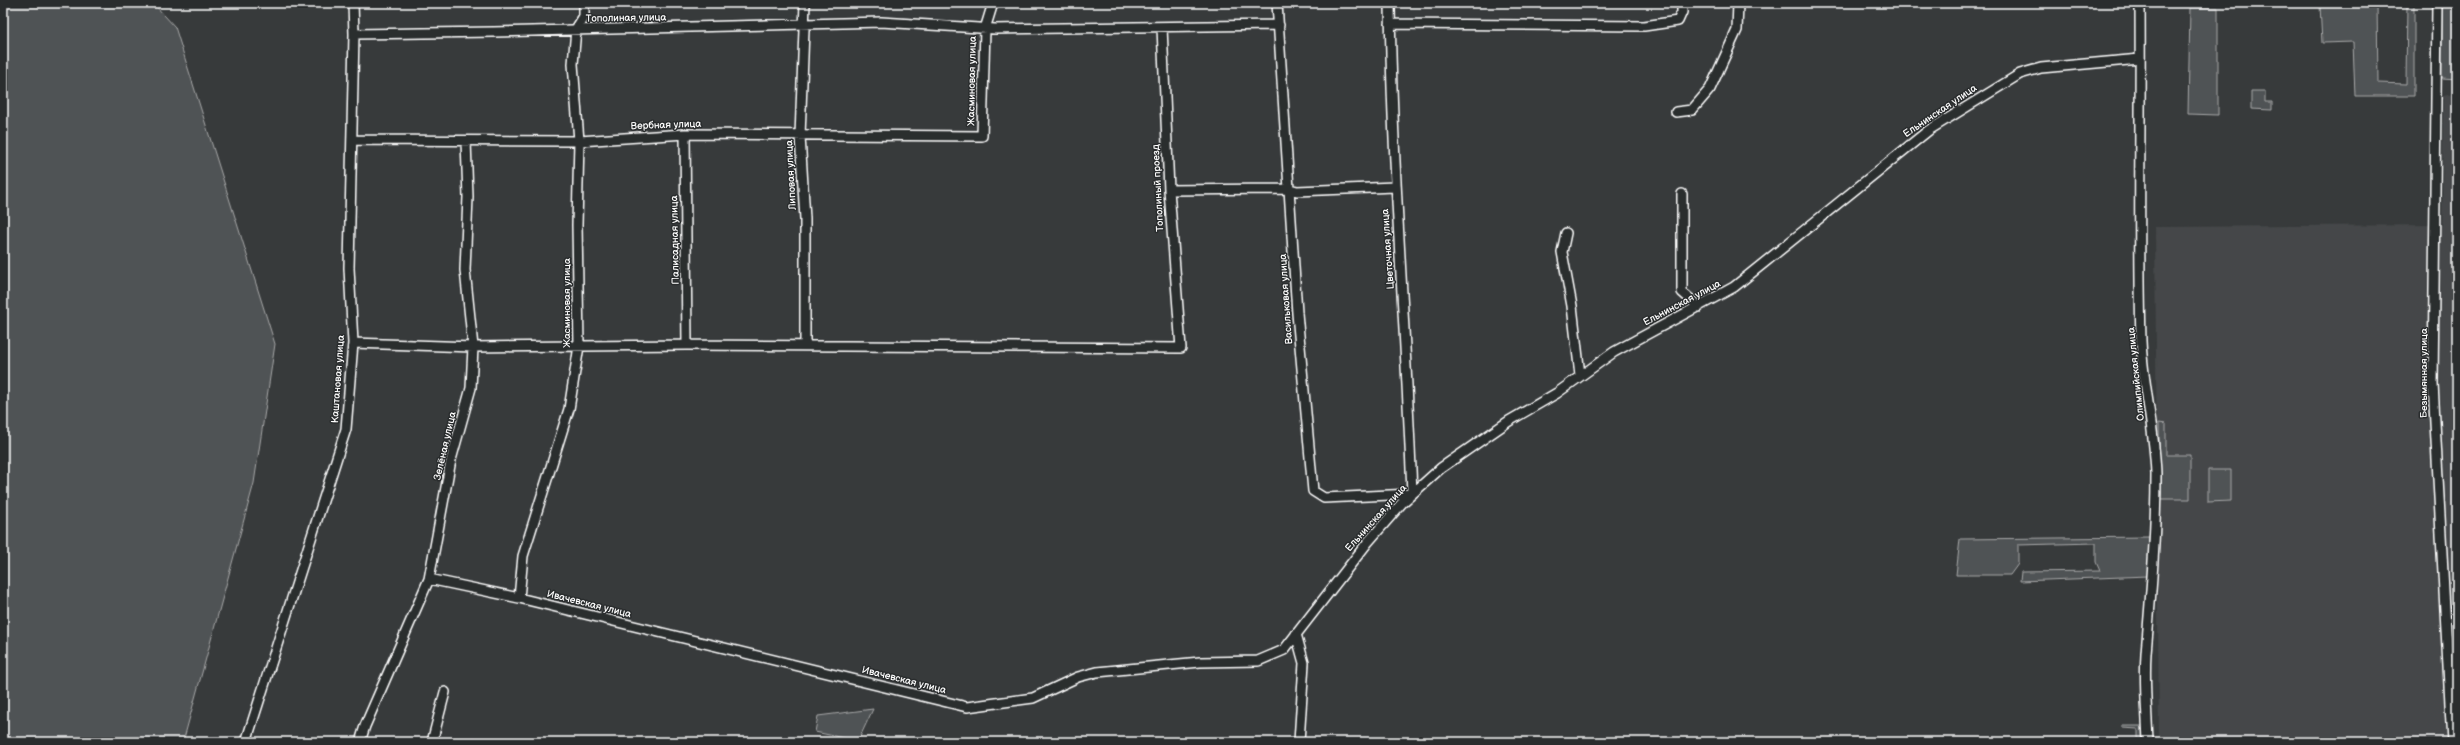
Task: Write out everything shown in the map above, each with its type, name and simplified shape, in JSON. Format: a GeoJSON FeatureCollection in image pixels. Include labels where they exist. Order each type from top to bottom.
{"type":"FeatureCollection","features":[{"type":"Feature","properties":{"kind":"street","name":"Каштановая улица"},"geometry":{"type":"LineString","coordinates":[[246,742],[346,429],[354,343],[349,268],[354,34],[353,3]]}},
{"type":"Feature","properties":{"kind":"street","name":"Жасминовая улица"},"geometry":{"type":"LineString","coordinates":[[519,598],[522,556],[569,409],[579,346],[577,225],[579,141],[573,64],[576,29],[584,16],[584,3]]}},
{"type":"Feature","properties":{"kind":"street","name":"Липовая улица"},"geometry":{"type":"LineString","coordinates":[[805,3],[800,136],[805,219],[805,346]]}},
{"type":"Feature","properties":{"kind":"street","name":"Жасминовая улица"},"geometry":{"type":"LineString","coordinates":[[982,136],[985,28],[993,3]]}},
{"type":"Feature","properties":{"kind":"street","name":"Васильковая улица"},"geometry":{"type":"LineString","coordinates":[[1277,3],[1297,313],[1313,491],[1324,498],[1412,494]]}},
{"type":"Feature","properties":{"kind":"street","name":"Цветочная улица"},"geometry":{"type":"LineString","coordinates":[[1390,3],[1395,187],[1407,354],[1412,494]]}},
{"type":"Feature","properties":{"kind":"street"},"geometry":{"type":"LineString","coordinates":[[1390,24],[1652,26],[1678,21],[1682,12],[1682,3]]}},
{"type":"Feature","properties":{"kind":"street"},"geometry":{"type":"LineString","coordinates":[[1676,112],[1692,110],[1710,89],[1737,30],[1738,3]]}},
{"type":"Feature","properties":{"kind":"street","name":"Олимпийская улица"},"geometry":{"type":"LineString","coordinates":[[2140,3],[2138,235],[2142,344],[2152,418],[2156,472],[2156,533],[2150,622],[2146,654],[2148,742]]}},
{"type":"Feature","properties":{"kind":"street","name":"Безымянная улица"},"geometry":{"type":"LineString","coordinates":[[2437,3],[2433,384],[2452,742]]}},
{"type":"Feature","properties":{"kind":"street","name":"Тополиная улица"},"geometry":{"type":"LineString","coordinates":[[354,34],[803,25],[881,22],[985,28],[1279,25]]}},
{"type":"Feature","properties":{"kind":"street","name":"Тополиный проезд"},"geometry":{"type":"LineString","coordinates":[[805,346],[1181,348],[1168,190],[1162,27]]}},
{"type":"Feature","properties":{"kind":"street","name":"Ельнинская улица"},"geometry":{"type":"LineString","coordinates":[[1284,650],[1368,542],[1412,494],[1441,468],[1509,421],[1557,393],[1580,375],[1621,348],[1734,287],[1929,130],[2001,84],[2020,74],[2041,68],[2105,64],[2140,58]]}},
{"type":"Feature","properties":{"kind":"street","name":"Вербная улица"},"geometry":{"type":"LineString","coordinates":[[352,140],[579,141],[685,134],[800,136],[982,136]]}},
{"type":"Feature","properties":{"kind":"street","name":"Палисадная улица"},"geometry":{"type":"LineString","coordinates":[[685,134],[687,345]]}},
{"type":"Feature","properties":{"kind":"street","name":"Зелёная улица"},"geometry":{"type":"LineString","coordinates":[[360,742],[365,726],[429,580],[451,460],[471,388],[473,347],[465,270],[468,197],[466,141]]}},
{"type":"Feature","properties":{"kind":"street"},"geometry":{"type":"LineString","coordinates":[[1168,190],[1290,189],[1297,191],[1395,187]]}},
{"type":"Feature","properties":{"kind":"street"},"geometry":{"type":"LineString","coordinates":[[1682,194],[1682,292],[1699,307]]}},
{"type":"Feature","properties":{"kind":"street"},"geometry":{"type":"LineString","coordinates":[[1566,233],[1562,252],[1572,306],[1580,375]]}},
{"type":"Feature","properties":{"kind":"street"},"geometry":{"type":"LineString","coordinates":[[354,343],[473,347],[687,345],[805,346]]}},
{"type":"Feature","properties":{"kind":"street","name":"Ивачевская улица"},"geometry":{"type":"LineString","coordinates":[[429,580],[519,598],[967,707],[1033,698],[1078,677],[1097,672],[1200,662],[1258,661],[1284,650]]}},
{"type":"Feature","properties":{"kind":"street"},"geometry":{"type":"LineString","coordinates":[[1296,634],[1304,663],[1299,742]]}},
{"type":"Feature","properties":{"kind":"street"},"geometry":{"type":"LineString","coordinates":[[432,742],[445,692]]}},
{"type":"Feature","properties":{"kind":"shaded area"},"geometry":{"type":"Polygon","coordinates":[[[3,3],[153,3],[175,27],[275,344],[254,483],[183,742],[3,742],[3,3]]]}},
{"type":"Feature","properties":{"kind":"shaded area"},"geometry":{"type":"Polygon","coordinates":[[[2266,3],[2377,3],[2378,83],[2406,84],[2407,3],[2414,3],[2414,96],[2355,96],[2353,42],[2322,43],[2320,5],[2266,3]]]}},
{"type":"Feature","properties":{"kind":"shaded area"},"geometry":{"type":"Polygon","coordinates":[[[2442,3],[2457,3],[2457,79],[2442,78],[2442,3]]]}},
{"type":"Feature","properties":{"kind":"shaded area"},"geometry":{"type":"Polygon","coordinates":[[[2190,8],[2218,8],[2218,115],[2188,114],[2190,8]]]}},
{"type":"Feature","properties":{"kind":"shaded area"},"geometry":{"type":"Polygon","coordinates":[[[2251,91],[2265,91],[2265,102],[2272,102],[2272,110],[2251,109],[2251,91]]]}},
{"type":"Feature","properties":{"kind":"shaded area"},"geometry":{"type":"Polygon","coordinates":[[[2457,93],[2457,742],[2159,742],[2155,227],[2442,225],[2443,96],[2457,93]]]}},
{"type":"Feature","properties":{"kind":"shaded area"},"geometry":{"type":"Polygon","coordinates":[[[2159,423],[2166,424],[2166,455],[2190,455],[2190,499],[2160,499],[2159,423]]]}},
{"type":"Feature","properties":{"kind":"shaded area"},"geometry":{"type":"Polygon","coordinates":[[[2208,470],[2231,470],[2231,501],[2208,502],[2208,470]]]}},
{"type":"Feature","properties":{"kind":"shaded area"},"geometry":{"type":"Polygon","coordinates":[[[2149,537],[2148,576],[2020,581],[2021,572],[2100,571],[2096,562],[2096,543],[2018,545],[2018,564],[2010,575],[1956,575],[1960,539],[2149,537]]]}},
{"type":"Feature","properties":{"kind":"shaded area"},"geometry":{"type":"Polygon","coordinates":[[[873,709],[858,741],[815,732],[818,716],[873,709]]]}},
{"type":"Feature","properties":{"kind":"shaded area"},"geometry":{"type":"Polygon","coordinates":[[[2122,726],[2143,726],[2143,742],[2138,742],[2138,729],[2122,728],[2122,726]]]}}]}
